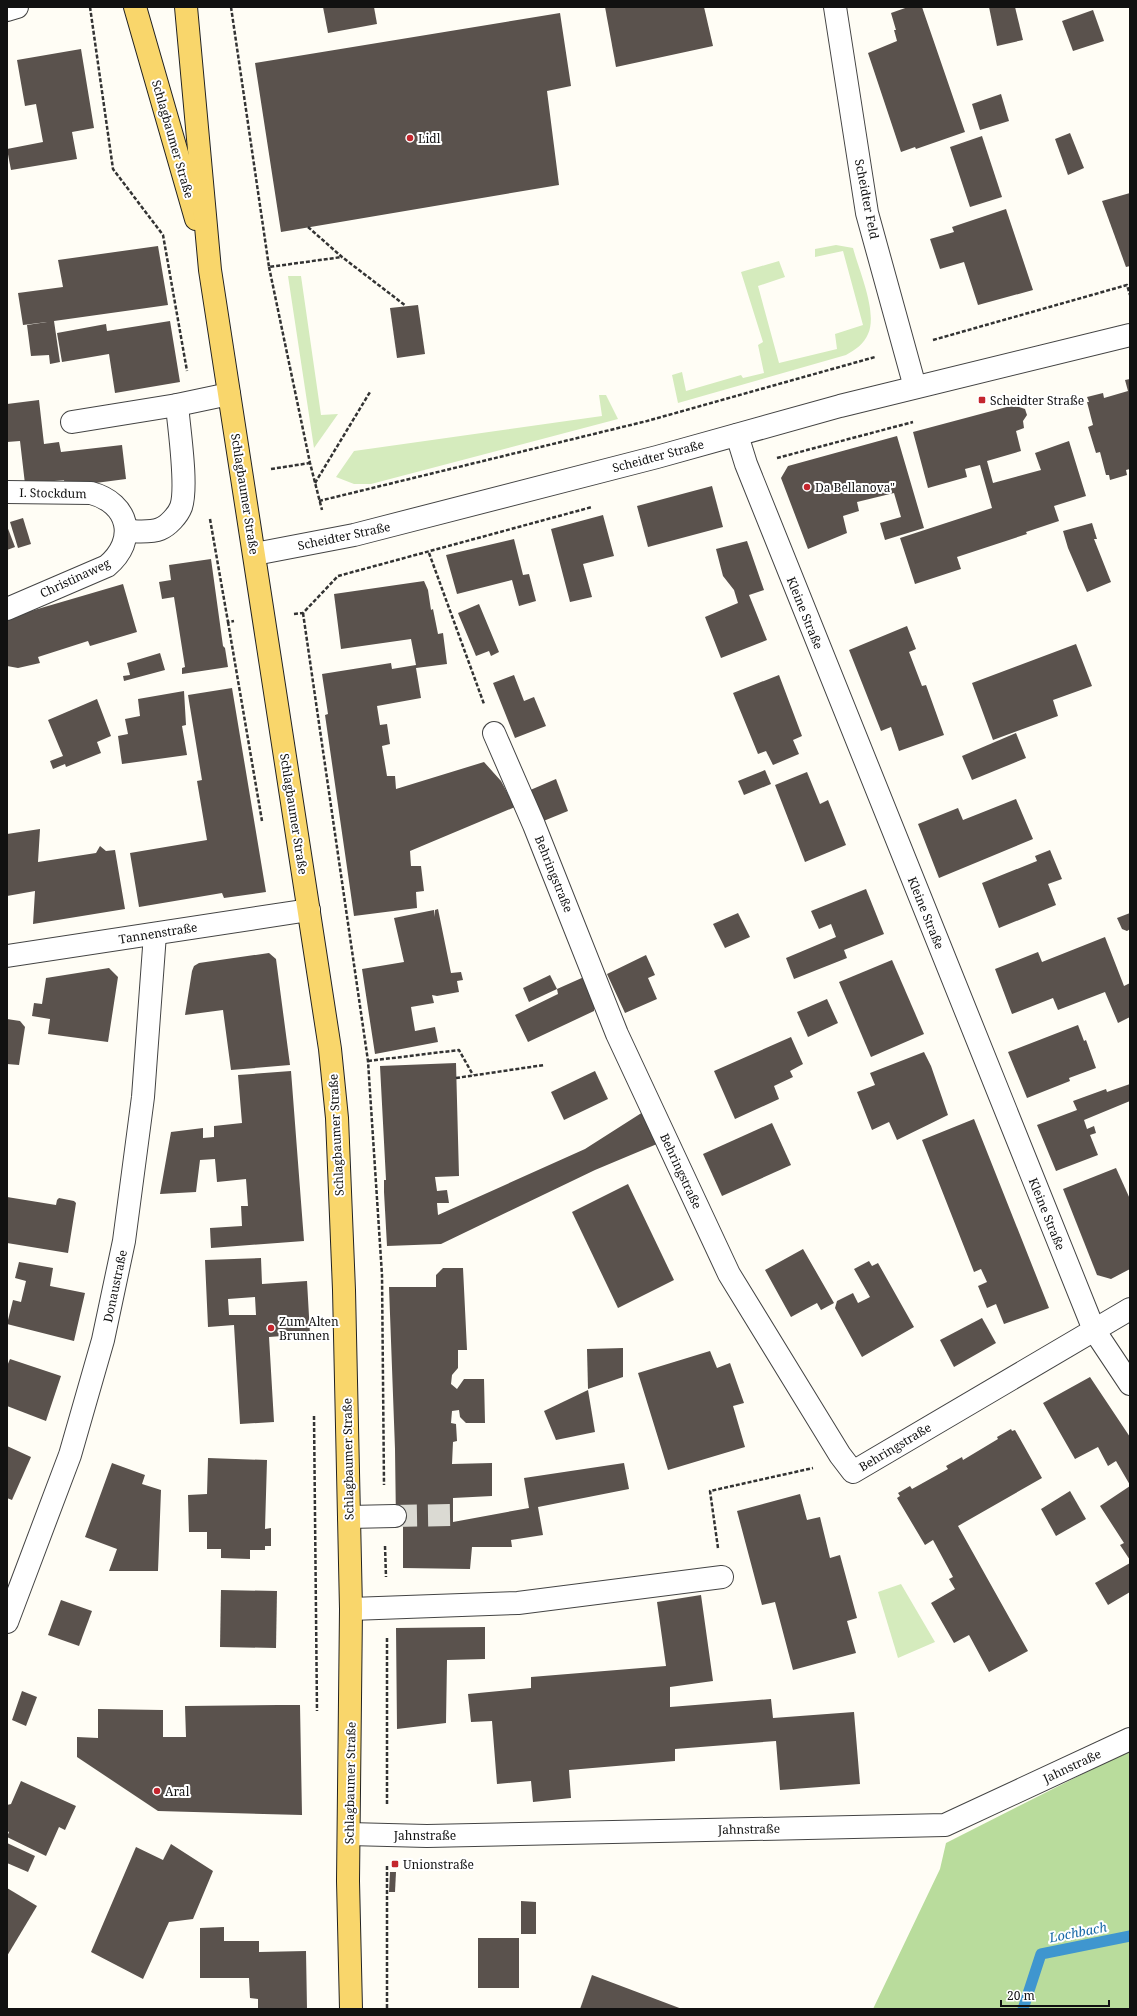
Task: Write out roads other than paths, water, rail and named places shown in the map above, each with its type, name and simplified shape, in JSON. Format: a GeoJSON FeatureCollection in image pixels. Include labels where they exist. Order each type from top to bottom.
{"type":"FeatureCollection","features":[{"type":"Feature","properties":{"kind":"main road","name":"Schlagbaumer Straße"},"geometry":{"type":"LineString","coordinates":[[135,7],[210,270]]}},
{"type":"Feature","properties":{"kind":"main road","name":"Schlagbaumer Straße"},"geometry":{"type":"LineString","coordinates":[[186,7],[210,270],[243,474],[330,1048],[337,1118],[344,1290],[351,1609],[348,1881],[351,2009]]}},
{"type":"Feature","properties":{"kind":"street"},"geometry":{"type":"LineString","coordinates":[[7,10],[17,7]]}},
{"type":"Feature","properties":{"kind":"street","name":"Scheidter Feld"},"geometry":{"type":"LineString","coordinates":[[835,7],[867,213],[915,387]]}},
{"type":"Feature","properties":{"kind":"street","name":"Scheidter Straße"},"geometry":{"type":"LineString","coordinates":[[255,554],[354,535],[737,435],[840,406],[1130,335]]}},
{"type":"Feature","properties":{"kind":"street"},"geometry":{"type":"LineString","coordinates":[[72,422],[229,394]]}},
{"type":"Feature","properties":{"kind":"street"},"geometry":{"type":"LineString","coordinates":[[126,531],[160,529],[170,522],[181,508],[183,488],[185,403]]}},
{"type":"Feature","properties":{"kind":"street","name":"Kleine Straße"},"geometry":{"type":"LineString","coordinates":[[737,435],[752,479],[1094,1330],[1130,1384]]}},
{"type":"Feature","properties":{"kind":"street","name":"I. Stockdum"},"geometry":{"type":"LineString","coordinates":[[7,492],[91,493],[103,496],[119,509],[123,517],[126,531]]}},
{"type":"Feature","properties":{"kind":"street","name":"Christinaweg"},"geometry":{"type":"LineString","coordinates":[[7,609],[107,566],[122,548],[126,531]]}},
{"type":"Feature","properties":{"kind":"street","name":"Behringstraße"},"geometry":{"type":"LineString","coordinates":[[494,733],[534,825],[617,1034],[729,1274],[840,1455],[853,1472],[1130,1309]]}},
{"type":"Feature","properties":{"kind":"street","name":"Tannenstraße"},"geometry":{"type":"LineString","coordinates":[[7,956],[309,910]]}},
{"type":"Feature","properties":{"kind":"street","name":"Donaustraße"},"geometry":{"type":"LineString","coordinates":[[7,1622],[70,1455],[103,1340],[124,1241],[143,1097],[155,934]]}},
{"type":"Feature","properties":{"kind":"street"},"geometry":{"type":"LineString","coordinates":[[349,1517],[396,1516]]}},
{"type":"Feature","properties":{"kind":"street"},"geometry":{"type":"LineString","coordinates":[[351,1609],[518,1603],[722,1577]]}},
{"type":"Feature","properties":{"kind":"street","name":"Jahnstraße"},"geometry":{"type":"LineString","coordinates":[[349,1834],[387,1835],[945,1825],[1130,1739]]}},
{"type":"Feature","properties":{"kind":"waterway","name":"Lochbach"},"geometry":{"type":"LineString","coordinates":[[1023,2009],[1041,1954],[1130,1936]]}},
{"type":"Feature","properties":{"kind":"tunnel"},"geometry":{"type":"LineString","coordinates":[[395,1516],[453,1515]]}},
{"type":"Feature","properties":{"kind":"place","name":"Lidl"},"geometry":{"type":"Point","coordinates":[410,138]}},
{"type":"Feature","properties":{"kind":"place","name":"Scheidter Straße"},"geometry":{"type":"Point","coordinates":[982,400]}},
{"type":"Feature","properties":{"kind":"place","name":"Da Bellanova\""},"geometry":{"type":"Point","coordinates":[807,487]}},
{"type":"Feature","properties":{"kind":"place","name":"Zum Alten Brunnen"},"geometry":{"type":"Point","coordinates":[271,1328]}},
{"type":"Feature","properties":{"kind":"place","name":"Aral"},"geometry":{"type":"Point","coordinates":[157,1791]}},
{"type":"Feature","properties":{"kind":"place","name":"Unionstraße"},"geometry":{"type":"Point","coordinates":[395,1864]}}]}
